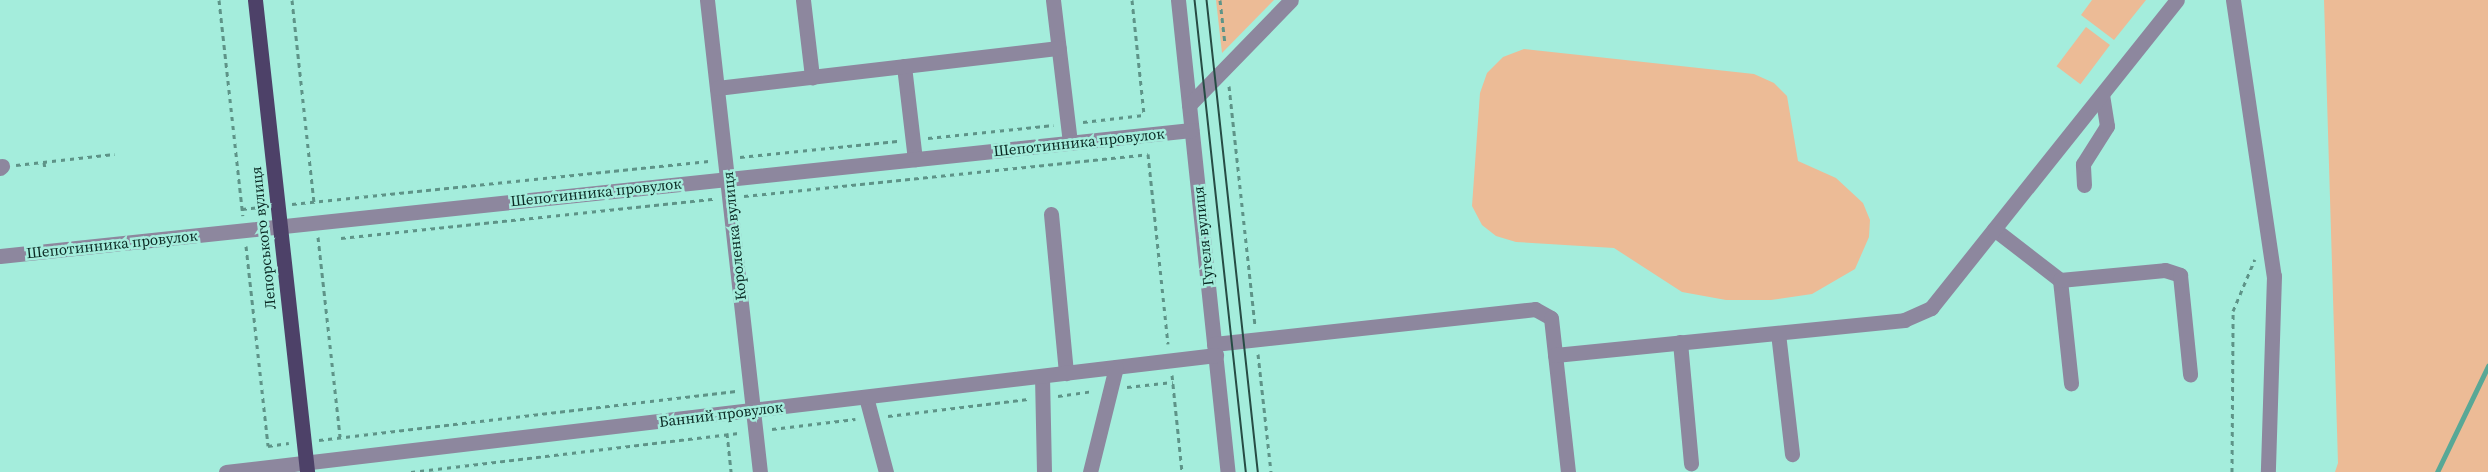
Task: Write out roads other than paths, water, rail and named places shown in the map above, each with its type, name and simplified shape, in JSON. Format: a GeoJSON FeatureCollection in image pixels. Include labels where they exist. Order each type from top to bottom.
{"type":"FeatureCollection","features":[{"type":"Feature","properties":{"kind":"main road","name":"Лепорського вулиця"},"geometry":{"type":"LineString","coordinates":[[255,0],[307,467]]}},
{"type":"Feature","properties":{"kind":"street","name":"Короленка вулиця"},"geometry":{"type":"LineString","coordinates":[[707,0],[760,472]]}},
{"type":"Feature","properties":{"kind":"street"},"geometry":{"type":"LineString","coordinates":[[803,0],[812,77]]}},
{"type":"Feature","properties":{"kind":"street"},"geometry":{"type":"LineString","coordinates":[[1053,0],[1070,143]]}},
{"type":"Feature","properties":{"kind":"street","name":"Гугеля вулиця"},"geometry":{"type":"LineString","coordinates":[[1178,0],[1228,472]]}},
{"type":"Feature","properties":{"kind":"street"},"geometry":{"type":"LineString","coordinates":[[1189,105],[1291,0]]}},
{"type":"Feature","properties":{"kind":"street"},"geometry":{"type":"LineString","coordinates":[[1568,472],[1555,355],[1904,320],[1931,308],[2177,0]]}},
{"type":"Feature","properties":{"kind":"street"},"geometry":{"type":"LineString","coordinates":[[2233,0],[2274,276],[2268,472]]}},
{"type":"Feature","properties":{"kind":"street"},"geometry":{"type":"LineString","coordinates":[[717,88],[1059,48]]}},
{"type":"Feature","properties":{"kind":"street"},"geometry":{"type":"LineString","coordinates":[[904,66],[915,159]]}},
{"type":"Feature","properties":{"kind":"street"},"geometry":{"type":"LineString","coordinates":[[2084,186],[2083,164],[2107,126],[2102,94]]}},
{"type":"Feature","properties":{"kind":"street","name":"Шепотинника провулок"},"geometry":{"type":"LineString","coordinates":[[0,256],[1191,130]]}},
{"type":"Feature","properties":{"kind":"street"},"geometry":{"type":"LineString","coordinates":[[1051,214],[1066,373]]}},
{"type":"Feature","properties":{"kind":"street"},"geometry":{"type":"LineString","coordinates":[[1994,229],[2060,280],[2165,270],[2180,275],[2190,374]]}},
{"type":"Feature","properties":{"kind":"street"},"geometry":{"type":"LineString","coordinates":[[2060,280],[2071,383]]}},
{"type":"Feature","properties":{"kind":"street","name":"Банний провулок"},"geometry":{"type":"LineString","coordinates":[[226,472],[307,467],[725,413],[1170,361],[1257,340],[1535,309],[1551,318],[1555,355]]}},
{"type":"Feature","properties":{"kind":"street"},"geometry":{"type":"LineString","coordinates":[[1778,333],[1792,454]]}},
{"type":"Feature","properties":{"kind":"street"},"geometry":{"type":"LineString","coordinates":[[1680,342],[1691,464]]}},
{"type":"Feature","properties":{"kind":"street"},"geometry":{"type":"LineString","coordinates":[[1090,472],[1116,367]]}},
{"type":"Feature","properties":{"kind":"street"},"geometry":{"type":"LineString","coordinates":[[1042,376],[1044,472]]}},
{"type":"Feature","properties":{"kind":"street"},"geometry":{"type":"LineString","coordinates":[[866,397],[886,472]]}},
{"type":"Feature","properties":{"kind":"waterway"},"geometry":{"type":"LineString","coordinates":[[2437,472],[2488,366]]}},
{"type":"Feature","properties":{"kind":"tram line"},"geometry":{"type":"LineString","coordinates":[[1195,0],[1246,472]]}},
{"type":"Feature","properties":{"kind":"tram line"},"geometry":{"type":"LineString","coordinates":[[1207,0],[1258,472]]}}]}
